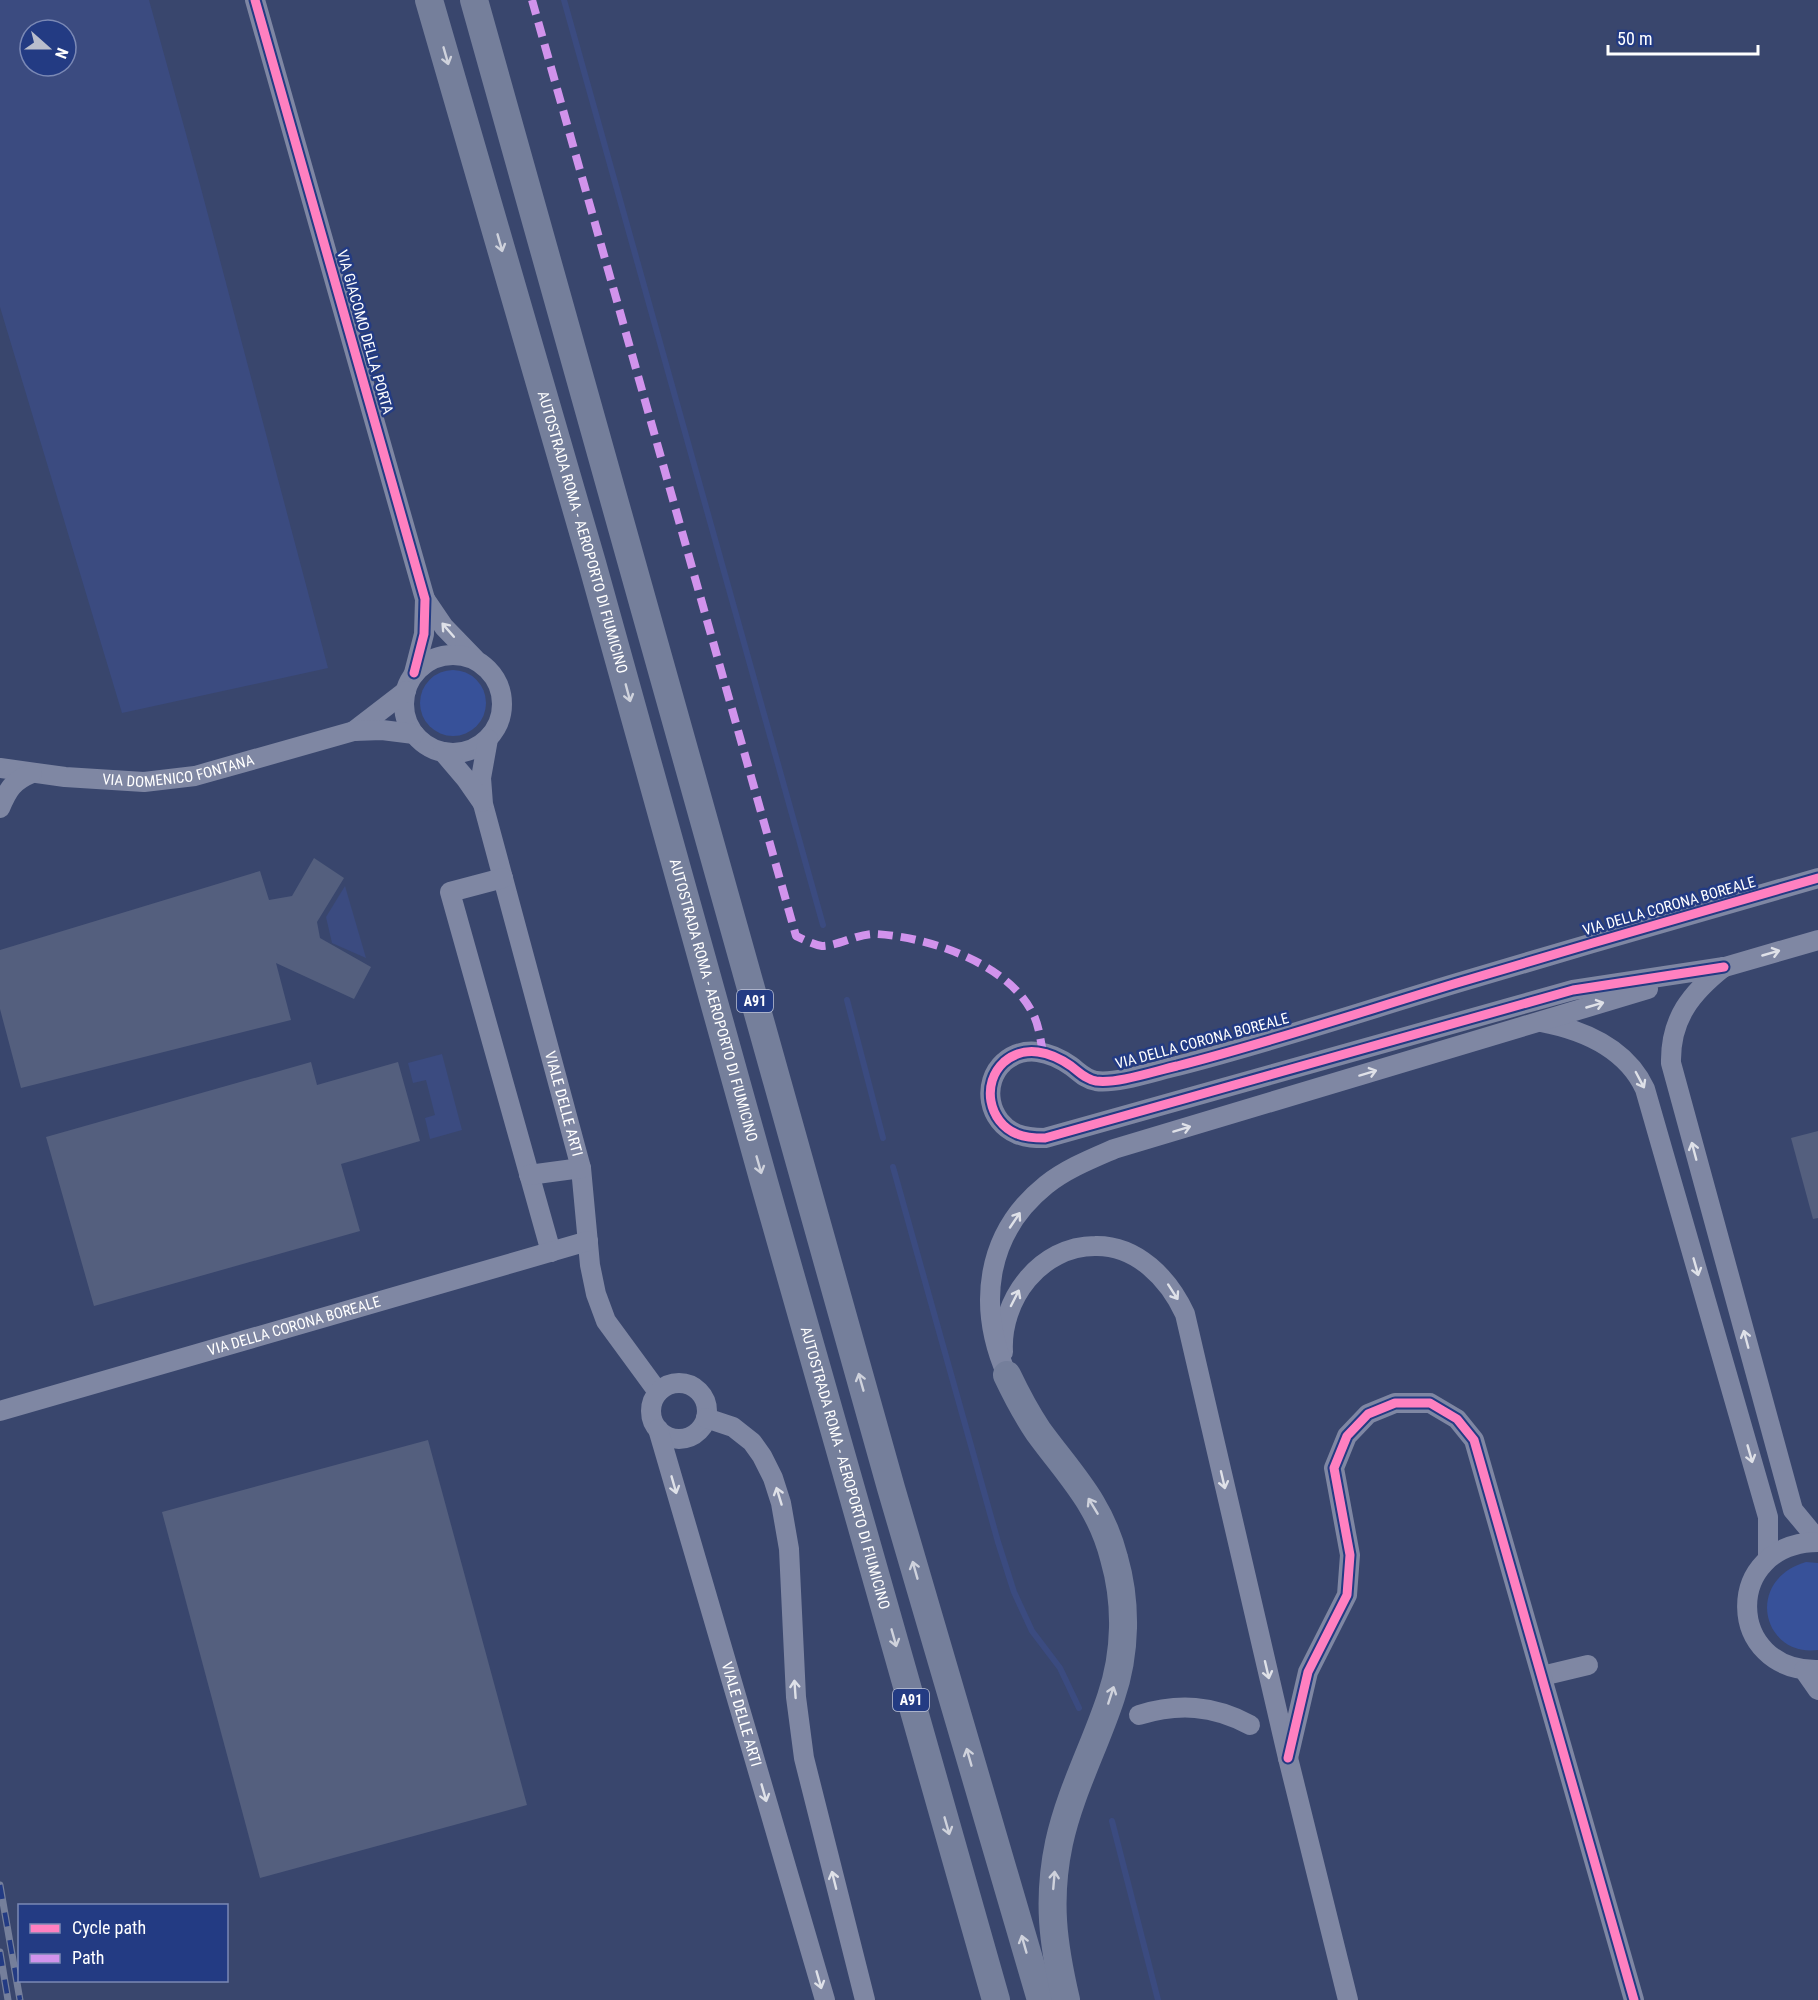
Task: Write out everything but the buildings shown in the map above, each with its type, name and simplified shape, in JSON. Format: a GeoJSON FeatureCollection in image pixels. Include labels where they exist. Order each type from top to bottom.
{"type":"FeatureCollection","features":[{"type":"Feature","properties":{"kind":"highway","name":"AUTOSTRADA ROMA - AEROPORTO DI FIUMICINO"},"geometry":{"type":"LineString","coordinates":[[429,0],[592,563],[745,1115],[996,2000]]}},
{"type":"Feature","properties":{"kind":"highway","name":"A91"},"geometry":{"type":"LineString","coordinates":[[474,0],[888,1476],[1041,2000]]}},
{"type":"Feature","properties":{"kind":"highway"},"geometry":{"type":"LineString","coordinates":[[1007,1375],[1019,1400],[1038,1430],[1078,1482],[1098,1514],[1115,1559],[1122,1606],[1123,1630],[1117,1675],[1111,1697],[1073,1793],[1060,1841],[1053,1880],[1053,1934],[1066,2000]]}},
{"type":"Feature","properties":{"kind":"street","name":"VIA GIACOMO DELLA PORTA"},"geometry":{"type":"LineString","coordinates":[[255,0],[425,599],[424,634],[410,682],[405,712],[414,734]]}},
{"type":"Feature","properties":{"kind":"street","name":"VIA GIACOMO DELLA PORTA"},"geometry":{"type":"LineString","coordinates":[[425,599],[444,627],[494,675],[499,683],[503,700],[498,725],[488,739]]}},
{"type":"Feature","properties":{"kind":"street"},"geometry":{"type":"LineString","coordinates":[[410,682],[422,665],[441,656],[458,654],[475,659]]}},
{"type":"Feature","properties":{"kind":"street","name":"VIA DOMENICO FONTANA"},"geometry":{"type":"LineString","coordinates":[[354,731],[410,682]]}},
{"type":"Feature","properties":{"kind":"street","name":"VIA DOMENICO FONTANA"},"geometry":{"type":"LineString","coordinates":[[0,768],[32,773],[144,782],[185,777],[292,750],[354,731],[382,730],[414,734]]}},
{"type":"Feature","properties":{"kind":"street"},"geometry":{"type":"LineString","coordinates":[[414,734],[424,743],[443,752],[464,752],[481,745],[488,739]]}},
{"type":"Feature","properties":{"kind":"street","name":"VIALE DELLE ARTI"},"geometry":{"type":"LineString","coordinates":[[488,739],[481,778],[483,804],[581,1168],[592,1279],[606,1321],[658,1392],[651,1407],[654,1422],[658,1429],[825,2000]]}},
{"type":"Feature","properties":{"kind":"street","name":"VIALE DELLE ARTI"},"geometry":{"type":"LineString","coordinates":[[443,752],[483,804]]}},
{"type":"Feature","properties":{"kind":"street"},"geometry":{"type":"LineString","coordinates":[[0,808],[5,795],[16,780],[32,773]]}},
{"type":"Feature","properties":{"kind":"street"},"geometry":{"type":"LineString","coordinates":[[503,878],[450,892],[551,1252]]}},
{"type":"Feature","properties":{"kind":"street","name":"VIA DELLA CORONA BOREALE"},"geometry":{"type":"LineString","coordinates":[[1724,967],[1572,990],[1046,1138],[1028,1137],[1008,1129],[1000,1122],[991,1104],[990,1086],[998,1068],[1006,1060],[1024,1052],[1034,1051],[1054,1056],[1092,1080],[1129,1078],[1209,1058],[1459,982],[1818,878]]}},
{"type":"Feature","properties":{"kind":"street","name":"VIA DELLA CORONA BOREALE"},"geometry":{"type":"LineString","coordinates":[[1007,1375],[996,1346],[989,1314],[992,1272],[1002,1242],[1017,1215],[1046,1185],[1063,1173],[1114,1149],[1818,940]]}},
{"type":"Feature","properties":{"kind":"street"},"geometry":{"type":"LineString","coordinates":[[1724,967],[1704,983],[1680,1016],[1671,1042],[1671,1063],[1793,1510],[1818,1541]]}},
{"type":"Feature","properties":{"kind":"street"},"geometry":{"type":"LineString","coordinates":[[1539,1021],[1575,1031],[1616,1051],[1639,1075],[1645,1089],[1767,1517],[1768,1558]]}},
{"type":"Feature","properties":{"kind":"street"},"geometry":{"type":"LineString","coordinates":[[529,1174],[581,1168]]}},
{"type":"Feature","properties":{"kind":"street","name":"VIA DELLA CORONA BOREALE"},"geometry":{"type":"LineString","coordinates":[[0,1411],[588,1241]]}},
{"type":"Feature","properties":{"kind":"street"},"geometry":{"type":"LineString","coordinates":[[1007,1375],[1004,1360],[1004,1330],[1012,1301],[1029,1276],[1053,1258],[1081,1248],[1096,1246],[1109,1248],[1136,1257],[1148,1264],[1170,1286],[1185,1314],[1288,1758],[1348,2000]]}},
{"type":"Feature","properties":{"kind":"street"},"geometry":{"type":"LineString","coordinates":[[658,1392],[665,1386],[684,1383],[699,1392],[706,1409],[706,1418],[696,1432],[689,1437],[672,1438],[658,1429]]}},
{"type":"Feature","properties":{"kind":"street"},"geometry":{"type":"LineString","coordinates":[[1288,1758],[1308,1672],[1347,1595],[1350,1555],[1334,1468],[1347,1436],[1368,1414],[1395,1403],[1430,1403],[1457,1419],[1474,1440],[1634,2000]]}},
{"type":"Feature","properties":{"kind":"street"},"geometry":{"type":"LineString","coordinates":[[706,1418],[733,1427],[752,1442],[773,1478],[782,1503],[789,1549],[796,1697],[804,1758],[865,2000]]}},
{"type":"Feature","properties":{"kind":"street"},"geometry":{"type":"LineString","coordinates":[[1818,1541],[1802,1542],[1784,1548],[1768,1558],[1755,1574],[1748,1594],[1747,1616],[1754,1636],[1767,1653],[1784,1665],[1811,1670],[1818,1690]]}},
{"type":"Feature","properties":{"kind":"street"},"geometry":{"type":"LineString","coordinates":[[1542,1676],[1588,1665]]}},
{"type":"Feature","properties":{"kind":"street"},"geometry":{"type":"LineString","coordinates":[[1139,1715],[1165,1708],[1191,1706],[1222,1712],[1250,1725]]}},
{"type":"Feature","properties":{"kind":"shaded area"},"geometry":{"type":"Polygon","coordinates":[[[0,0],[149,0],[328,668],[122,713],[0,307],[0,0]]]}},
{"type":"Feature","properties":{"kind":"shaded area"},"geometry":{"type":"Polygon","coordinates":[[[446,670],[460,670],[472,675],[481,684],[486,703],[484,716],[477,727],[460,736],[446,736],[434,731],[425,722],[420,710],[420,696],[425,684],[434,675],[446,670]]]}},
{"type":"Feature","properties":{"kind":"shaded area"},"geometry":{"type":"Polygon","coordinates":[[[345,886],[366,958],[332,943],[326,917],[345,886]]]}},
{"type":"Feature","properties":{"kind":"shaded area"},"geometry":{"type":"Polygon","coordinates":[[[442,1054],[462,1130],[430,1139],[425,1118],[435,1115],[426,1080],[413,1083],[408,1063],[442,1054]]]}},
{"type":"Feature","properties":{"kind":"shaded area"},"geometry":{"type":"Polygon","coordinates":[[[1806,1562],[1818,1563],[1818,1650],[1799,1649],[1784,1642],[1773,1630],[1768,1615],[1768,1600],[1774,1584],[1786,1571],[1806,1562]]]}},
{"type":"Feature","properties":{"kind":"waterway"},"geometry":{"type":"LineString","coordinates":[[564,0],[823,925]]}},
{"type":"Feature","properties":{"kind":"waterway"},"geometry":{"type":"LineString","coordinates":[[847,1000],[883,1138]]}},
{"type":"Feature","properties":{"kind":"waterway"},"geometry":{"type":"LineString","coordinates":[[893,1167],[1014,1592],[1032,1631],[1060,1668],[1079,1708]]}},
{"type":"Feature","properties":{"kind":"waterway"},"geometry":{"type":"LineString","coordinates":[[1112,1821],[1158,2000]]}},
{"type":"Feature","properties":{"kind":"railway"},"geometry":{"type":"LineString","coordinates":[[0,1885],[20,2000]]}},
{"type":"Feature","properties":{"kind":"railway"},"geometry":{"type":"LineString","coordinates":[[0,1952],[8,2000]]}},
{"type":"Feature","properties":{"kind":"marked path"},"geometry":{"type":"LineString","coordinates":[[532,0],[796,936],[822,946],[869,934],[897,936],[942,947],[964,956],[1004,980],[1020,995],[1032,1012],[1038,1027],[1043,1052]]}},
{"type":"Feature","properties":{"kind":"cycle path"},"geometry":{"type":"LineString","coordinates":[[255,0],[425,599],[424,634],[414,673]]}},
{"type":"Feature","properties":{"kind":"cycle path"},"geometry":{"type":"LineString","coordinates":[[1724,967],[1573,990],[1045,1138],[1024,1136],[1007,1128],[994,1111],[991,1101],[992,1080],[997,1071],[1004,1062],[1021,1053],[1047,1054],[1063,1061],[1092,1080],[1114,1081],[1247,1047],[1818,878]]}},
{"type":"Feature","properties":{"kind":"cycle path"},"geometry":{"type":"LineString","coordinates":[[1288,1758],[1308,1672],[1347,1595],[1350,1555],[1334,1468],[1347,1436],[1368,1414],[1395,1403],[1430,1403],[1457,1419],[1474,1440],[1634,2000]]}}]}
